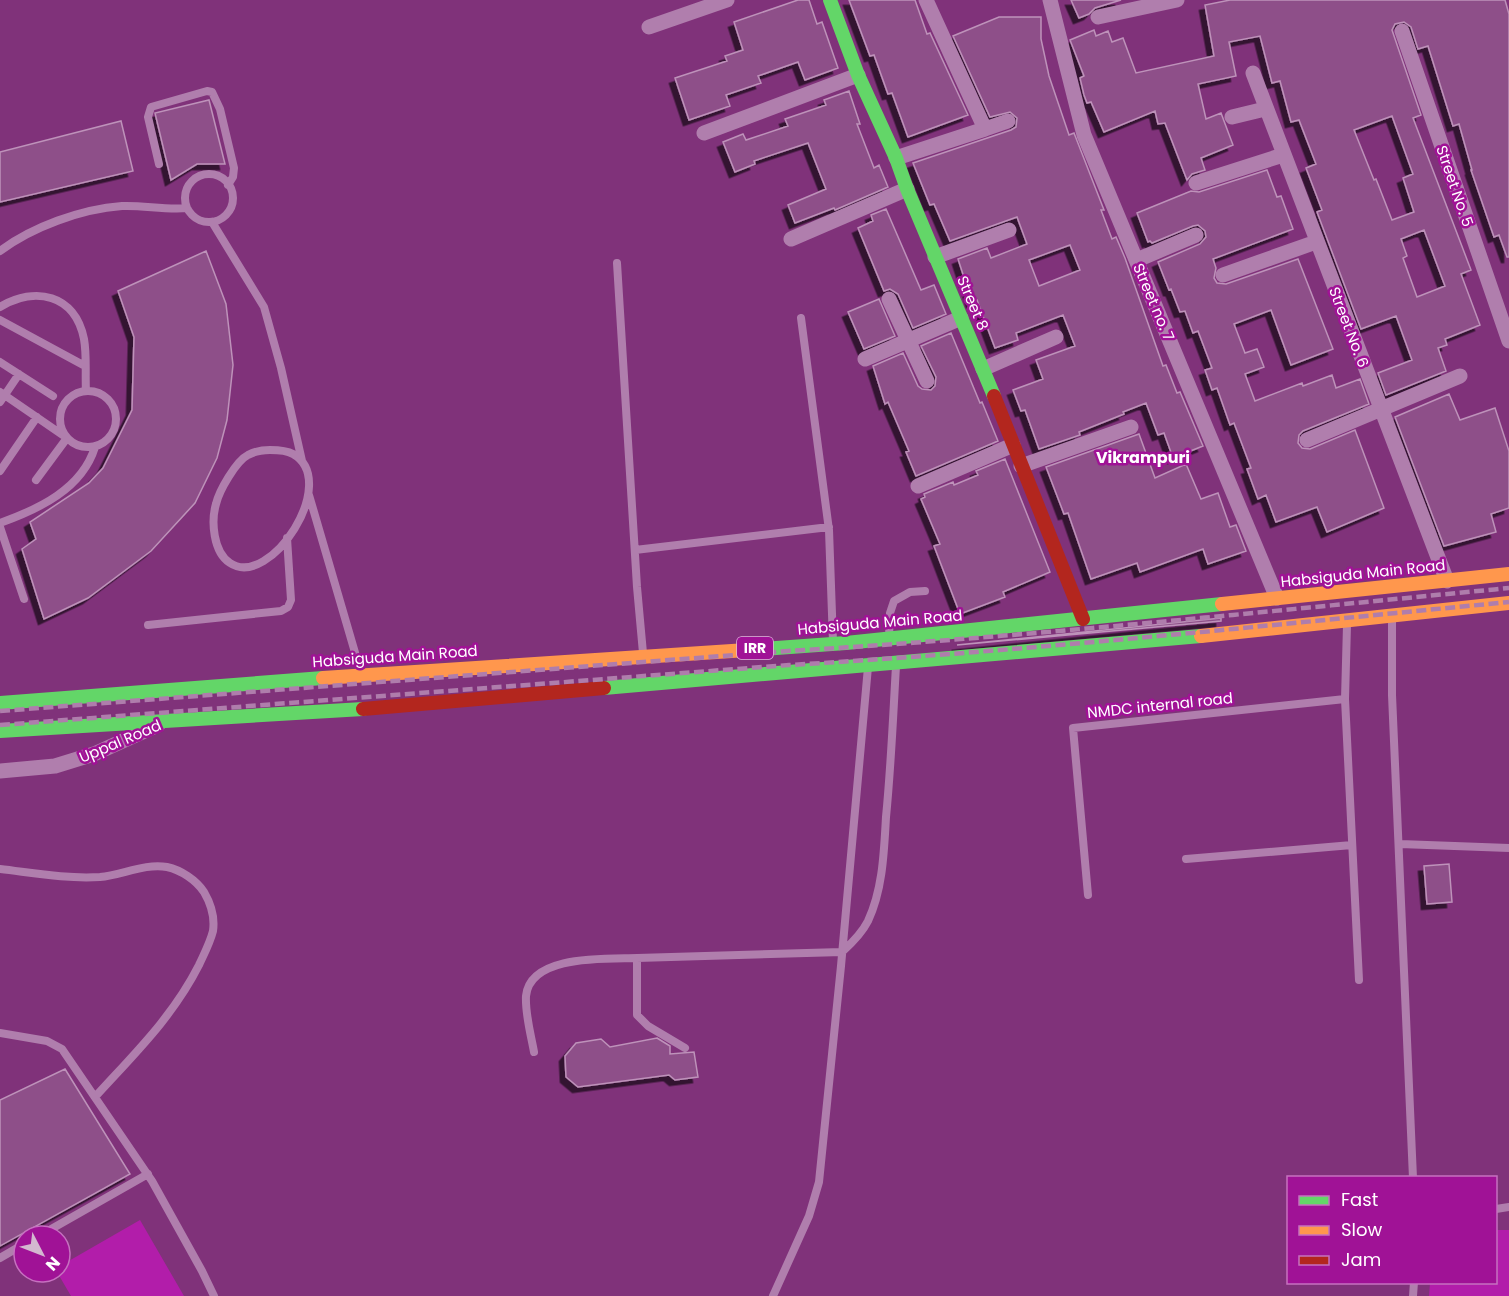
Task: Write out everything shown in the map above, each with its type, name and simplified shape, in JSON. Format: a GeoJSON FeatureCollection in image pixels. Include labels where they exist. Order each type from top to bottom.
{"type":"FeatureCollection","features":[{"type":"Feature","properties":{"kind":"main road","name":"Street 8"},"geometry":{"type":"LineString","coordinates":[[830,0],[858,75],[896,158],[1083,619]]}},
{"type":"Feature","properties":{"kind":"main road","name":"Habsiguda Main Road"},"geometry":{"type":"LineString","coordinates":[[0,731],[169,720],[370,687],[643,656],[889,638],[1509,574]]}},
{"type":"Feature","properties":{"kind":"main road","name":"Habsiguda Main Road"},"geometry":{"type":"LineString","coordinates":[[0,703],[868,666],[1347,622],[1509,603]]}},
{"type":"Feature","properties":{"kind":"street"},"geometry":{"type":"LineString","coordinates":[[649,27],[727,0]]}},
{"type":"Feature","properties":{"kind":"street"},"geometry":{"type":"LineString","coordinates":[[926,0],[985,129]]}},
{"type":"Feature","properties":{"kind":"street","name":"Street no. 7"},"geometry":{"type":"LineString","coordinates":[[1050,0],[1084,135],[1278,598]]}},
{"type":"Feature","properties":{"kind":"street"},"geometry":{"type":"LineString","coordinates":[[1098,17],[1177,0]]}},
{"type":"Feature","properties":{"kind":"street","name":"Street No. 5"},"geometry":{"type":"LineString","coordinates":[[1402,31],[1509,341]]}},
{"type":"Feature","properties":{"kind":"street","name":"Street No. 6"},"geometry":{"type":"LineString","coordinates":[[1253,73],[1447,581]]}},
{"type":"Feature","properties":{"kind":"street"},"geometry":{"type":"LineString","coordinates":[[704,133],[858,75]]}},
{"type":"Feature","properties":{"kind":"street"},"geometry":{"type":"LineString","coordinates":[[1232,117],[1265,109]]}},
{"type":"Feature","properties":{"kind":"street"},"geometry":{"type":"LineString","coordinates":[[896,158],[1008,121]]}},
{"type":"Feature","properties":{"kind":"street"},"geometry":{"type":"LineString","coordinates":[[1196,183],[1283,155]]}},
{"type":"Feature","properties":{"kind":"street"},"geometry":{"type":"LineString","coordinates":[[791,239],[907,189]]}},
{"type":"Feature","properties":{"kind":"street"},"geometry":{"type":"LineString","coordinates":[[935,257],[1009,230]]}},
{"type":"Feature","properties":{"kind":"street"},"geometry":{"type":"LineString","coordinates":[[1137,261],[1196,235]]}},
{"type":"Feature","properties":{"kind":"street"},"geometry":{"type":"LineString","coordinates":[[1222,274],[1316,242]]}},
{"type":"Feature","properties":{"kind":"street"},"geometry":{"type":"LineString","coordinates":[[889,299],[927,381]]}},
{"type":"Feature","properties":{"kind":"street"},"geometry":{"type":"LineString","coordinates":[[866,359],[961,318]]}},
{"type":"Feature","properties":{"kind":"street"},"geometry":{"type":"LineString","coordinates":[[983,369],[1056,337]]}},
{"type":"Feature","properties":{"kind":"street"},"geometry":{"type":"LineString","coordinates":[[1307,440],[1460,375]]}},
{"type":"Feature","properties":{"kind":"street"},"geometry":{"type":"LineString","coordinates":[[1021,466],[1131,427]]}},
{"type":"Feature","properties":{"kind":"street"},"geometry":{"type":"LineString","coordinates":[[918,486],[1013,445]]}},
{"type":"Feature","properties":{"kind":"street","name":"Uppal Road"},"geometry":{"type":"LineString","coordinates":[[0,771],[54,766],[94,754],[169,720]]}},
{"type":"Feature","properties":{"kind":"lane"},"geometry":{"type":"LineString","coordinates":[[159,164],[148,117],[151,107],[207,91],[212,92],[219,108],[234,168],[233,177],[228,185]]}},
{"type":"Feature","properties":{"kind":"lane"},"geometry":{"type":"LineString","coordinates":[[201,176],[216,176],[228,185],[231,192],[231,208],[220,219],[212,222],[197,219],[187,208],[185,193],[194,180],[201,176]]}},
{"type":"Feature","properties":{"kind":"lane"},"geometry":{"type":"LineString","coordinates":[[0,251],[11,243],[63,218],[92,211],[122,206],[187,208]]}},
{"type":"Feature","properties":{"kind":"lane"},"geometry":{"type":"LineString","coordinates":[[212,222],[264,307],[302,463],[308,477],[309,494],[370,687]]}},
{"type":"Feature","properties":{"kind":"lane"},"geometry":{"type":"LineString","coordinates":[[616,262],[643,656]]}},
{"type":"Feature","properties":{"kind":"lane"},"geometry":{"type":"LineString","coordinates":[[0,307],[14,300],[36,295],[45,295],[60,302],[80,325],[84,339],[86,391]]}},
{"type":"Feature","properties":{"kind":"lane"},"geometry":{"type":"LineString","coordinates":[[801,318],[829,527],[833,643]]}},
{"type":"Feature","properties":{"kind":"lane"},"geometry":{"type":"LineString","coordinates":[[0,320],[85,366]]}},
{"type":"Feature","properties":{"kind":"lane"},"geometry":{"type":"LineString","coordinates":[[0,362],[53,396]]}},
{"type":"Feature","properties":{"kind":"lane"},"geometry":{"type":"LineString","coordinates":[[19,375],[2,396],[37,417],[77,446],[95,447],[103,444],[115,430],[116,413],[107,398],[99,393],[86,391],[74,395],[62,408],[60,417],[60,426],[67,438]]}},
{"type":"Feature","properties":{"kind":"lane"},"geometry":{"type":"LineString","coordinates":[[0,471],[37,417]]}},
{"type":"Feature","properties":{"kind":"lane"},"geometry":{"type":"LineString","coordinates":[[36,480],[67,438]]}},
{"type":"Feature","properties":{"kind":"lane"},"geometry":{"type":"LineString","coordinates":[[24,599],[0,525],[40,506],[74,483],[84,471],[95,447]]}},
{"type":"Feature","properties":{"kind":"lane"},"geometry":{"type":"LineString","coordinates":[[302,463],[293,454],[285,451],[259,451],[239,462],[216,503],[213,523],[220,554],[230,564],[247,568],[263,562],[280,548],[295,527],[309,494]]}},
{"type":"Feature","properties":{"kind":"lane"},"geometry":{"type":"LineString","coordinates":[[634,550],[829,527]]}},
{"type":"Feature","properties":{"kind":"lane"},"geometry":{"type":"LineString","coordinates":[[148,625],[281,611],[288,607],[291,600],[287,538]]}},
{"type":"Feature","properties":{"kind":"lane"},"geometry":{"type":"LineString","coordinates":[[889,638],[890,613],[894,601],[910,592],[925,591]]}},
{"type":"Feature","properties":{"kind":"lane"},"geometry":{"type":"LineString","coordinates":[[1392,616],[1392,695],[1413,1176]]}},
{"type":"Feature","properties":{"kind":"lane"},"geometry":{"type":"LineString","coordinates":[[1347,622],[1345,699],[1359,980]]}},
{"type":"Feature","properties":{"kind":"lane"},"geometry":{"type":"LineString","coordinates":[[534,1052],[526,998],[530,985],[541,973],[558,964],[637,958],[842,952],[865,927],[878,889],[883,862],[892,750],[896,663]]}},
{"type":"Feature","properties":{"kind":"lane"},"geometry":{"type":"LineString","coordinates":[[773,1296],[809,1216],[819,1182],[868,666]]}},
{"type":"Feature","properties":{"kind":"lane","name":"NMDC internal road"},"geometry":{"type":"LineString","coordinates":[[1088,895],[1073,728],[1345,699]]}},
{"type":"Feature","properties":{"kind":"lane"},"geometry":{"type":"LineString","coordinates":[[1400,844],[1509,848]]}},
{"type":"Feature","properties":{"kind":"lane"},"geometry":{"type":"LineString","coordinates":[[1186,859],[1352,845]]}},
{"type":"Feature","properties":{"kind":"lane"},"geometry":{"type":"LineString","coordinates":[[0,869],[68,878],[103,876],[143,868],[166,867],[183,873],[200,886],[209,902],[213,914],[213,931],[187,988],[165,1021],[95,1097]]}},
{"type":"Feature","properties":{"kind":"lane"},"geometry":{"type":"LineString","coordinates":[[637,958],[637,1015],[648,1026],[685,1048]]}},
{"type":"Feature","properties":{"kind":"lane"},"geometry":{"type":"LineString","coordinates":[[0,1033],[47,1041],[62,1049],[148,1174],[214,1296]]}},
{"type":"Feature","properties":{"kind":"lane"},"geometry":{"type":"LineString","coordinates":[[60,1224],[148,1174]]}},
{"type":"Feature","properties":{"kind":"shaded area"},"geometry":{"type":"Polygon","coordinates":[[[140,1220],[184,1296],[71,1296],[64,1284],[72,1284],[72,1259],[140,1220]]]}},
{"type":"Feature","properties":{"kind":"shaded area"},"geometry":{"type":"Polygon","coordinates":[[[1497,1230],[1509,1230],[1509,1296],[1429,1296],[1430,1284],[1497,1284],[1497,1230]]]}},
{"type":"Feature","properties":{"kind":"building"},"geometry":{"type":"Polygon","coordinates":[[[798,0],[809,0],[817,24],[822,22],[838,68],[805,80],[798,62],[758,76],[761,83],[726,95],[730,106],[689,120],[675,78],[727,61],[725,56],[743,50],[734,22],[798,0]]]}},
{"type":"Feature","properties":{"kind":"building"},"geometry":{"type":"Polygon","coordinates":[[[849,0],[915,0],[927,34],[930,33],[968,115],[908,137],[892,93],[888,94],[874,55],[870,56],[849,0]]]}},
{"type":"Feature","properties":{"kind":"building"},"geometry":{"type":"Polygon","coordinates":[[[1071,0],[1121,0],[1095,8],[1089,14],[1079,18],[1071,0]]]}},
{"type":"Feature","properties":{"kind":"building"},"geometry":{"type":"Polygon","coordinates":[[[1230,0],[1505,0],[1509,14],[1509,257],[1507,257],[1499,235],[1494,237],[1471,170],[1459,124],[1453,126],[1428,46],[1418,49],[1411,27],[1404,22],[1395,24],[1392,30],[1421,115],[1413,118],[1471,270],[1461,274],[1480,325],[1445,339],[1447,345],[1438,348],[1446,371],[1386,395],[1378,373],[1412,360],[1396,316],[1361,329],[1317,212],[1322,210],[1306,168],[1316,164],[1299,120],[1291,122],[1280,81],[1272,83],[1260,36],[1229,42],[1236,76],[1198,84],[1206,119],[1221,113],[1233,145],[1201,158],[1205,170],[1192,174],[1187,180],[1165,123],[1158,124],[1155,111],[1104,132],[1091,102],[1087,103],[1084,95],[1080,78],[1084,76],[1070,40],[1094,30],[1096,36],[1108,31],[1112,42],[1123,38],[1136,73],[1214,56],[1205,5],[1230,0]],[[1392,116],[1354,130],[1392,220],[1414,212],[1403,178],[1413,174],[1392,116]],[[1424,230],[1401,239],[1407,256],[1403,258],[1417,297],[1445,286],[1424,230]]]}},
{"type":"Feature","properties":{"kind":"building"},"geometry":{"type":"Polygon","coordinates":[[[999,17],[1041,17],[1041,39],[1049,76],[1069,135],[1074,133],[1104,210],[1101,210],[1112,239],[1116,237],[1125,258],[1163,366],[1166,365],[1177,393],[1180,392],[1203,446],[1173,458],[1164,433],[1158,435],[1146,403],[1079,432],[1080,435],[1039,449],[1025,410],[1021,411],[1013,390],[1043,379],[1036,360],[1075,346],[1063,315],[1016,333],[1018,340],[995,348],[977,300],[972,302],[958,259],[987,248],[991,258],[1027,244],[1017,217],[950,241],[934,204],[930,205],[913,163],[1016,127],[1017,118],[1010,112],[990,117],[953,36],[999,17]],[[1070,245],[1029,260],[1039,286],[1080,270],[1070,245]]]}},
{"type":"Feature","properties":{"kind":"building"},"geometry":{"type":"Polygon","coordinates":[[[849,91],[860,124],[857,124],[874,168],[879,165],[888,187],[835,210],[834,208],[795,223],[788,205],[826,189],[808,143],[754,161],[755,164],[735,172],[723,142],[743,134],[746,140],[788,126],[785,119],[826,105],[824,100],[849,91]]]}},
{"type":"Feature","properties":{"kind":"building"},"geometry":{"type":"Polygon","coordinates":[[[209,100],[225,164],[197,164],[171,180],[155,113],[209,100]]]}},
{"type":"Feature","properties":{"kind":"building"},"geometry":{"type":"Polygon","coordinates":[[[121,121],[133,171],[0,202],[0,152],[121,121]]]}},
{"type":"Feature","properties":{"kind":"building"},"geometry":{"type":"Polygon","coordinates":[[[1267,170],[1277,197],[1281,196],[1293,229],[1213,259],[1216,268],[1214,278],[1217,283],[1226,284],[1298,259],[1333,349],[1291,365],[1271,310],[1234,324],[1245,353],[1257,349],[1264,367],[1245,374],[1255,401],[1302,383],[1303,386],[1332,375],[1336,388],[1360,379],[1369,404],[1303,431],[1299,435],[1298,443],[1302,448],[1310,449],[1355,430],[1384,508],[1327,532],[1317,507],[1276,522],[1266,495],[1258,499],[1247,469],[1251,468],[1234,423],[1230,425],[1217,388],[1212,390],[1205,370],[1212,368],[1198,331],[1193,333],[1185,311],[1180,312],[1171,289],[1169,290],[1158,262],[1200,244],[1206,237],[1205,231],[1198,225],[1152,243],[1148,242],[1137,213],[1191,191],[1199,192],[1267,170]]]}},
{"type":"Feature","properties":{"kind":"building"},"geometry":{"type":"Polygon","coordinates":[[[886,209],[921,290],[934,285],[946,314],[913,328],[898,294],[890,289],[884,291],[858,228],[873,221],[871,215],[886,209]]]}},
{"type":"Feature","properties":{"kind":"building"},"geometry":{"type":"Polygon","coordinates":[[[206,251],[226,304],[233,365],[227,420],[217,458],[195,503],[151,551],[88,598],[44,619],[22,549],[36,539],[30,522],[89,483],[103,468],[132,410],[134,337],[118,291],[206,251]]]}},
{"type":"Feature","properties":{"kind":"building"},"geometry":{"type":"Polygon","coordinates":[[[879,299],[895,336],[864,349],[848,312],[879,299]]]}},
{"type":"Feature","properties":{"kind":"building"},"geometry":{"type":"Polygon","coordinates":[[[951,333],[998,441],[916,476],[906,452],[909,451],[888,402],[885,404],[873,366],[903,353],[918,386],[931,390],[935,386],[936,377],[921,346],[951,333]]]}},
{"type":"Feature","properties":{"kind":"building"},"geometry":{"type":"Polygon","coordinates":[[[1449,394],[1460,420],[1495,408],[1509,451],[1509,508],[1491,514],[1496,532],[1444,546],[1395,417],[1449,394]]]}},
{"type":"Feature","properties":{"kind":"building"},"geometry":{"type":"Polygon","coordinates":[[[1139,434],[1155,478],[1186,464],[1201,499],[1218,493],[1230,527],[1236,525],[1246,551],[1208,564],[1203,549],[1140,572],[1137,563],[1091,579],[1068,513],[1064,514],[1046,467],[1139,434]]]}},
{"type":"Feature","properties":{"kind":"building"},"geometry":{"type":"Polygon","coordinates":[[[1005,459],[1050,572],[1003,592],[1005,597],[960,614],[934,546],[940,544],[921,499],[925,497],[924,494],[978,475],[976,471],[1005,459]]]}},
{"type":"Feature","properties":{"kind":"building"},"geometry":{"type":"Polygon","coordinates":[[[1221,618],[1221,621],[957,645],[1221,618]]]}},
{"type":"Feature","properties":{"kind":"building"},"geometry":{"type":"Polygon","coordinates":[[[1449,864],[1452,902],[1427,904],[1424,866],[1449,864]]]}},
{"type":"Feature","properties":{"kind":"building"},"geometry":{"type":"Polygon","coordinates":[[[657,1038],[670,1046],[670,1054],[694,1052],[698,1077],[675,1080],[669,1075],[578,1087],[566,1077],[565,1056],[576,1043],[601,1039],[610,1047],[657,1038]]]}},
{"type":"Feature","properties":{"kind":"building"},"geometry":{"type":"Polygon","coordinates":[[[65,1069],[130,1174],[40,1224],[12,1224],[12,1239],[0,1246],[0,1100],[65,1069]]]}},
{"type":"Feature","properties":{"kind":"railway"},"geometry":{"type":"LineString","coordinates":[[0,711],[969,638],[1509,588]]}},
{"type":"Feature","properties":{"kind":"railway"},"geometry":{"type":"LineString","coordinates":[[0,725],[969,652],[1509,602]]}},
{"type":"Feature","properties":{"kind":"traffic: fast"},"geometry":{"type":"LineString","coordinates":[[830,0],[858,75],[896,158],[994,396]]}},
{"type":"Feature","properties":{"kind":"traffic: fast"},"geometry":{"type":"LineString","coordinates":[[762,649],[846,643],[1222,604]]}},
{"type":"Feature","properties":{"kind":"traffic: fast"},"geometry":{"type":"LineString","coordinates":[[604,688],[1201,636]]}},
{"type":"Feature","properties":{"kind":"traffic: fast"},"geometry":{"type":"LineString","coordinates":[[0,703],[323,678]]}},
{"type":"Feature","properties":{"kind":"traffic: fast"},"geometry":{"type":"LineString","coordinates":[[0,731],[363,709]]}},
{"type":"Feature","properties":{"kind":"traffic: slow"},"geometry":{"type":"LineString","coordinates":[[1222,604],[1509,574]]}},
{"type":"Feature","properties":{"kind":"traffic: slow"},"geometry":{"type":"LineString","coordinates":[[1201,636],[1509,603]]}},
{"type":"Feature","properties":{"kind":"traffic: slow"},"geometry":{"type":"LineString","coordinates":[[323,678],[762,649]]}},
{"type":"Feature","properties":{"kind":"traffic: jam"},"geometry":{"type":"LineString","coordinates":[[994,396],[1083,619]]}},
{"type":"Feature","properties":{"kind":"traffic: jam"},"geometry":{"type":"LineString","coordinates":[[363,709],[604,688]]}},
{"type":"Feature","properties":{"kind":"district","name":"Vikrampuri"},"geometry":{"type":"Point","coordinates":[1143,457]}}]}
